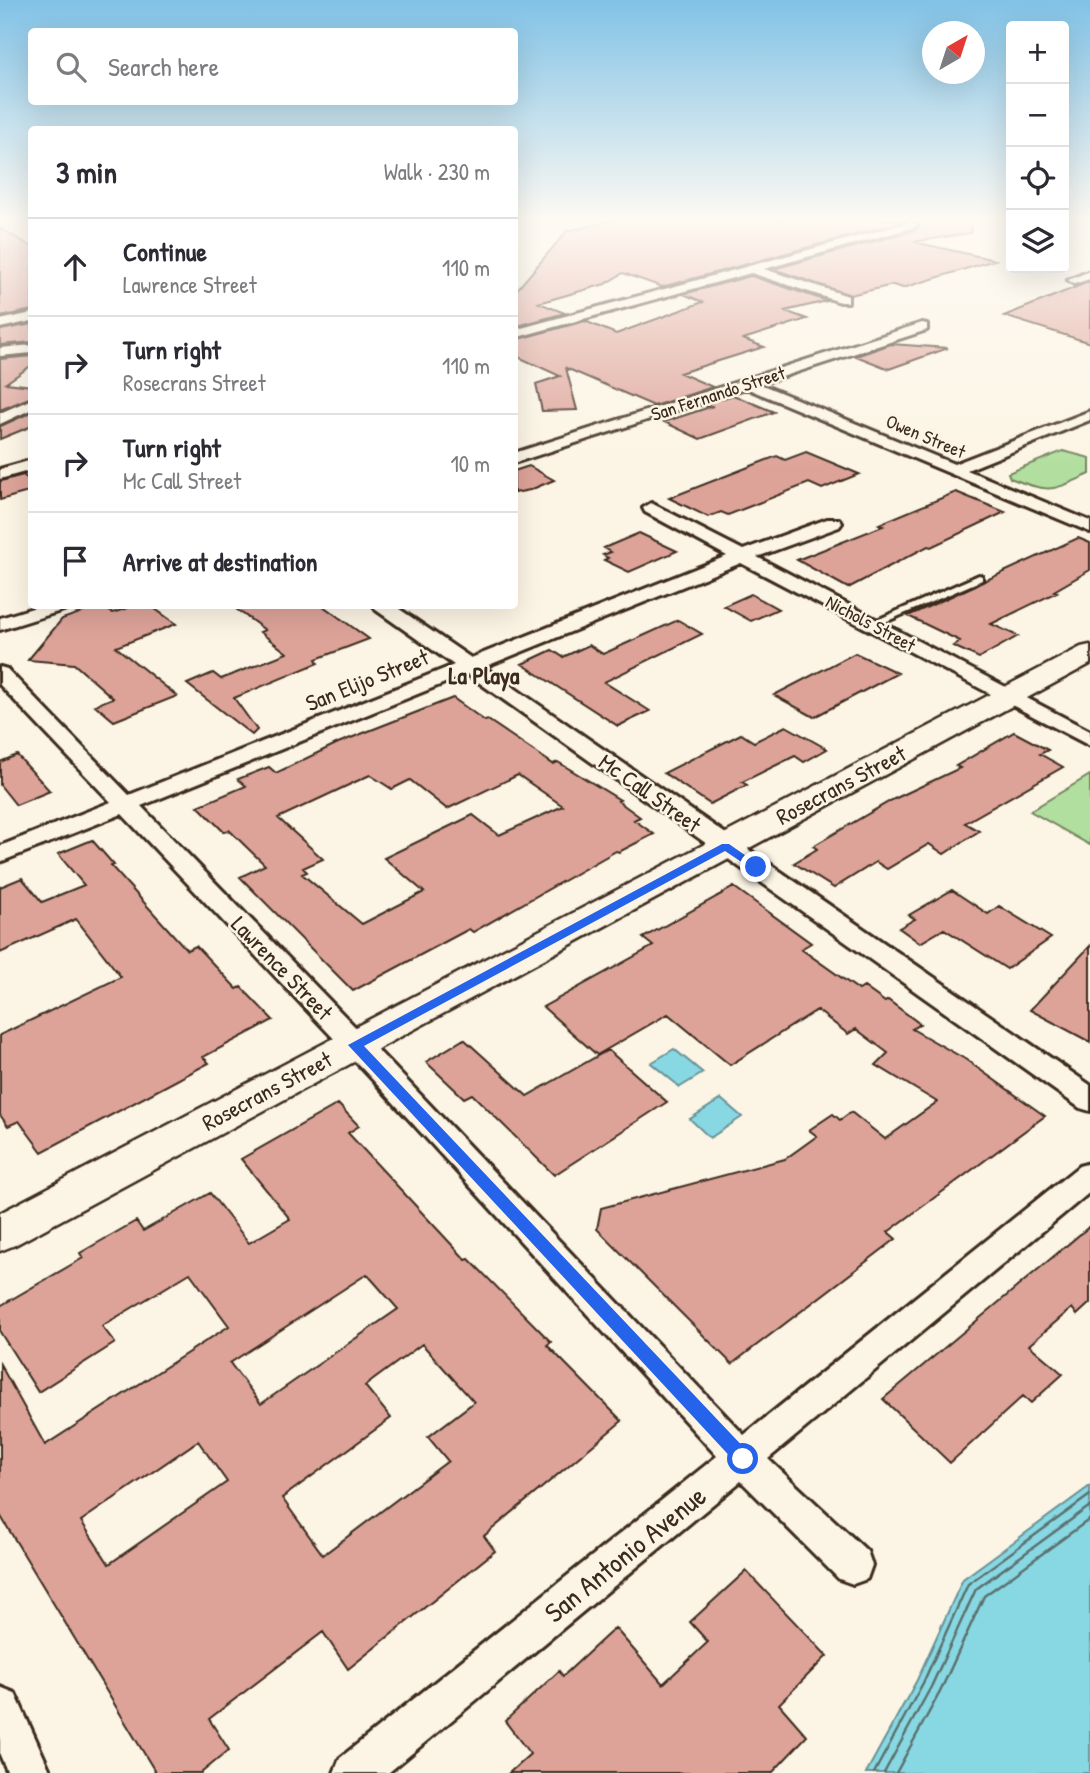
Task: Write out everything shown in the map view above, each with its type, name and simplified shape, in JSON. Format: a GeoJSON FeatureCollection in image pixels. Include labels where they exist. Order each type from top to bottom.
{"type":"FeatureCollection","features":[{"type":"Feature","properties":{"kind":"street"},"geometry":{"type":"LineString","coordinates":[[518,333],[628,303]]}},
{"type":"Feature","properties":{"kind":"street"},"geometry":{"type":"LineString","coordinates":[[0,324],[28,318]]}},
{"type":"Feature","properties":{"kind":"street","name":"San Fernando Street"},"geometry":{"type":"LineString","coordinates":[[518,457],[922,327]]}},
{"type":"Feature","properties":{"kind":"street"},"geometry":{"type":"LineString","coordinates":[[0,352],[28,349]]}},
{"type":"Feature","properties":{"kind":"street","name":"Owen Street"},"geometry":{"type":"LineString","coordinates":[[746,383],[1090,527]]}},
{"type":"Feature","properties":{"kind":"street"},"geometry":{"type":"LineString","coordinates":[[0,419],[28,405]]}},
{"type":"Feature","properties":{"kind":"street"},"geometry":{"type":"LineString","coordinates":[[953,470],[1090,415]]}},
{"type":"Feature","properties":{"kind":"street"},"geometry":{"type":"LineString","coordinates":[[0,474],[28,466]]}},
{"type":"Feature","properties":{"kind":"street","name":"Nichols Street"},"geometry":{"type":"LineString","coordinates":[[651,508],[1090,740]]}},
{"type":"Feature","properties":{"kind":"street","name":"San Elijo Street"},"geometry":{"type":"LineString","coordinates":[[0,855],[742,555],[833,523]]}},
{"type":"Feature","properties":{"kind":"street"},"geometry":{"type":"LineString","coordinates":[[0,624],[48,609]]}},
{"type":"Feature","properties":{"kind":"street","name":"Mc Call Street"},"geometry":{"type":"LineString","coordinates":[[387,609],[1090,1100]]}},
{"type":"Feature","properties":{"kind":"street","name":"Rosecrans Street"},"geometry":{"type":"LineString","coordinates":[[0,1233],[1090,653]]}},
{"type":"Feature","properties":{"kind":"street","name":"Lawrence Street"},"geometry":{"type":"LineString","coordinates":[[0,673],[355,1045],[743,1459],[853,1565]]}},
{"type":"Feature","properties":{"kind":"street","name":"San Antonio Avenue"},"geometry":{"type":"LineString","coordinates":[[355,1773],[1090,1175]]}},
{"type":"Feature","properties":{"kind":"street"},"geometry":{"type":"LineString","coordinates":[[0,1708],[30,1773]]}},
{"type":"Feature","properties":{"kind":"lane"},"geometry":{"type":"LineString","coordinates":[[873,625],[979,578]]}},
{"type":"Feature","properties":{"kind":"green space"},"geometry":{"type":"Polygon","coordinates":[[[1063,451],[1090,458],[1090,474],[1051,488],[1034,487],[1010,478],[1008,473],[1063,451]]]}},
{"type":"Feature","properties":{"kind":"green space"},"geometry":{"type":"Polygon","coordinates":[[[1090,775],[1090,845],[1030,811],[1090,775]]]}},
{"type":"Feature","properties":{"kind":"water"},"geometry":{"type":"Polygon","coordinates":[[[674,1049],[703,1073],[680,1087],[651,1063],[674,1049]]]}},
{"type":"Feature","properties":{"kind":"water"},"geometry":{"type":"Polygon","coordinates":[[[721,1099],[742,1117],[710,1138],[690,1119],[721,1099]]]}},
{"type":"Feature","properties":{"kind":"water"},"geometry":{"type":"Polygon","coordinates":[[[1090,1486],[1090,1773],[866,1773],[917,1680],[963,1579],[1090,1486]]]}},
{"type":"Feature","properties":{"kind":"building"},"geometry":{"type":"Polygon","coordinates":[[[0,303],[28,303],[28,311],[0,317],[0,303]]]}},
{"type":"Feature","properties":{"kind":"building"},"geometry":{"type":"Polygon","coordinates":[[[518,303],[540,303],[565,313],[518,326],[518,303]]]}},
{"type":"Feature","properties":{"kind":"building"},"geometry":{"type":"Polygon","coordinates":[[[701,303],[820,303],[785,311],[807,319],[743,339],[764,347],[680,373],[713,387],[654,406],[566,368],[577,410],[542,411],[536,384],[560,376],[518,357],[518,339],[585,321],[616,334],[701,303]]]}},
{"type":"Feature","properties":{"kind":"building"},"geometry":{"type":"Polygon","coordinates":[[[1037,303],[1090,303],[1090,343],[1004,316],[1037,303]]]}},
{"type":"Feature","properties":{"kind":"building"},"geometry":{"type":"Polygon","coordinates":[[[28,325],[28,342],[0,345],[0,330],[28,325]]]}},
{"type":"Feature","properties":{"kind":"building"},"geometry":{"type":"Polygon","coordinates":[[[891,344],[948,348],[889,369],[856,356],[891,344]]]}},
{"type":"Feature","properties":{"kind":"building"},"geometry":{"type":"Polygon","coordinates":[[[28,356],[28,368],[6,383],[28,386],[28,399],[0,410],[0,359],[28,356]]]}},
{"type":"Feature","properties":{"kind":"building"},"geometry":{"type":"Polygon","coordinates":[[[733,395],[774,412],[700,439],[664,422],[713,406],[699,406],[733,395]]]}},
{"type":"Feature","properties":{"kind":"building"},"geometry":{"type":"Polygon","coordinates":[[[28,414],[28,428],[0,439],[0,426],[28,414]]]}},
{"type":"Feature","properties":{"kind":"building"},"geometry":{"type":"Polygon","coordinates":[[[806,452],[859,474],[822,489],[809,483],[728,515],[721,512],[708,517],[669,498],[777,456],[785,460],[806,452]]]}},
{"type":"Feature","properties":{"kind":"building"},"geometry":{"type":"Polygon","coordinates":[[[529,466],[554,480],[518,492],[518,470],[529,466]]]}},
{"type":"Feature","properties":{"kind":"building"},"geometry":{"type":"Polygon","coordinates":[[[23,475],[28,479],[28,492],[0,500],[0,481],[23,475]]]}},
{"type":"Feature","properties":{"kind":"building"},"geometry":{"type":"Polygon","coordinates":[[[956,492],[1005,512],[931,547],[928,546],[848,588],[797,560],[883,526],[879,524],[956,492]]]}},
{"type":"Feature","properties":{"kind":"building"},"geometry":{"type":"Polygon","coordinates":[[[639,533],[677,551],[629,572],[604,560],[608,558],[603,555],[611,552],[604,548],[639,533]]]}},
{"type":"Feature","properties":{"kind":"building"},"geometry":{"type":"Polygon","coordinates":[[[1078,538],[1090,543],[1090,570],[1054,591],[1057,592],[991,624],[1018,636],[979,658],[953,646],[960,641],[908,616],[1078,538]]]}},
{"type":"Feature","properties":{"kind":"building"},"geometry":{"type":"Polygon","coordinates":[[[751,594],[778,609],[751,621],[724,606],[751,594]]]}},
{"type":"Feature","properties":{"kind":"building"},"geometry":{"type":"Polygon","coordinates":[[[91,609],[106,609],[113,613],[124,609],[155,609],[176,624],[116,647],[177,696],[114,721],[95,705],[113,698],[74,664],[28,660],[62,619],[91,609]]]}},
{"type":"Feature","properties":{"kind":"building"},"geometry":{"type":"Polygon","coordinates":[[[236,609],[327,609],[369,639],[316,659],[318,663],[234,698],[257,730],[252,735],[187,684],[213,673],[221,679],[287,653],[260,632],[265,630],[236,609]]]}},
{"type":"Feature","properties":{"kind":"building"},"geometry":{"type":"Polygon","coordinates":[[[678,620],[702,634],[604,682],[650,711],[618,726],[522,664],[552,650],[563,657],[589,645],[603,654],[678,620]]]}},
{"type":"Feature","properties":{"kind":"building"},"geometry":{"type":"Polygon","coordinates":[[[855,653],[898,673],[814,717],[774,695],[855,653]]]}},
{"type":"Feature","properties":{"kind":"building"},"geometry":{"type":"Polygon","coordinates":[[[453,698],[553,764],[558,762],[620,800],[618,801],[640,817],[634,820],[654,834],[619,852],[616,851],[473,932],[469,929],[353,991],[240,877],[265,865],[229,830],[224,832],[198,806],[246,786],[238,779],[269,767],[276,773],[338,743],[453,698]],[[370,775],[278,818],[323,859],[303,868],[307,872],[302,874],[362,924],[424,892],[384,858],[473,815],[499,835],[563,806],[518,775],[447,809],[410,780],[392,789],[370,775]]]}},
{"type":"Feature","properties":{"kind":"building"},"geometry":{"type":"Polygon","coordinates":[[[786,726],[827,749],[804,762],[795,756],[742,782],[747,785],[710,804],[664,773],[741,734],[754,742],[786,726]]]}},
{"type":"Feature","properties":{"kind":"building"},"geometry":{"type":"Polygon","coordinates":[[[1014,732],[1048,750],[1040,754],[1063,767],[965,823],[979,831],[944,854],[929,844],[887,869],[876,862],[834,888],[794,863],[817,849],[813,846],[892,800],[960,768],[956,766],[1014,732]]]}},
{"type":"Feature","properties":{"kind":"building"},"geometry":{"type":"Polygon","coordinates":[[[17,755],[50,791],[16,805],[0,785],[0,762],[17,755]]]}},
{"type":"Feature","properties":{"kind":"building"},"geometry":{"type":"Polygon","coordinates":[[[92,840],[114,865],[111,866],[187,950],[196,946],[237,989],[241,987],[273,1020],[203,1057],[209,1063],[42,1152],[19,1121],[8,1126],[0,1115],[0,1035],[121,977],[76,919],[0,953],[0,887],[22,878],[42,902],[84,885],[58,854],[92,840]]]}},
{"type":"Feature","properties":{"kind":"building"},"geometry":{"type":"Polygon","coordinates":[[[734,887],[811,943],[801,949],[859,990],[864,987],[885,1002],[888,1000],[920,1024],[912,1029],[965,1059],[1045,1116],[888,1232],[896,1239],[732,1364],[597,1229],[601,1208],[785,1159],[817,1136],[809,1130],[833,1114],[840,1120],[851,1112],[885,1139],[937,1102],[876,1065],[888,1053],[856,1029],[848,1034],[817,1010],[730,1065],[668,1014],[597,1055],[543,1007],[653,946],[643,938],[734,887]]]}},
{"type":"Feature","properties":{"kind":"building"},"geometry":{"type":"Polygon","coordinates":[[[952,890],[988,914],[999,906],[1051,938],[1007,969],[944,929],[920,943],[899,928],[915,919],[909,915],[952,890]]]}},
{"type":"Feature","properties":{"kind":"building"},"geometry":{"type":"Polygon","coordinates":[[[1090,946],[1090,1042],[1030,1010],[1090,946]]]}},
{"type":"Feature","properties":{"kind":"building"},"geometry":{"type":"Polygon","coordinates":[[[464,1039],[527,1096],[608,1050],[667,1102],[554,1175],[472,1094],[464,1098],[426,1062],[464,1039]]]}},
{"type":"Feature","properties":{"kind":"building"},"geometry":{"type":"Polygon","coordinates":[[[338,1104],[359,1126],[348,1133],[466,1260],[469,1259],[551,1342],[547,1345],[622,1421],[484,1536],[495,1551],[348,1669],[323,1632],[209,1719],[229,1750],[201,1773],[156,1773],[0,1515],[0,1364],[45,1445],[229,1326],[190,1273],[102,1326],[115,1343],[38,1392],[0,1332],[0,1306],[83,1258],[80,1253],[136,1221],[143,1231],[210,1193],[249,1243],[290,1219],[241,1159],[338,1104]],[[367,1274],[230,1363],[261,1404],[398,1309],[367,1274]],[[422,1344],[365,1386],[391,1418],[282,1498],[323,1555],[448,1461],[428,1437],[474,1402],[422,1344]],[[198,1441],[81,1521],[109,1564],[227,1482],[198,1441]]]}},
{"type":"Feature","properties":{"kind":"building"},"geometry":{"type":"Polygon","coordinates":[[[1090,1226],[1090,1303],[1077,1315],[1072,1308],[1029,1345],[1063,1374],[1031,1403],[1023,1396],[950,1463],[883,1399],[1090,1226]]]}},
{"type":"Feature","properties":{"kind":"building"},"geometry":{"type":"Polygon","coordinates":[[[746,1571],[827,1656],[779,1704],[807,1736],[772,1773],[509,1773],[530,1754],[505,1721],[559,1671],[563,1676],[615,1628],[663,1684],[708,1642],[690,1622],[746,1571]]]}},
{"type":"Feature","properties":{"kind":"district","name":"La Playa"},"geometry":{"type":"Point","coordinates":[484,676]}},
{"type":"Feature","properties":{"kind":"route"},"geometry":{"type":"LineString","coordinates":[[743,1459],[355,1045],[726,847],[756,867]]}}]}
